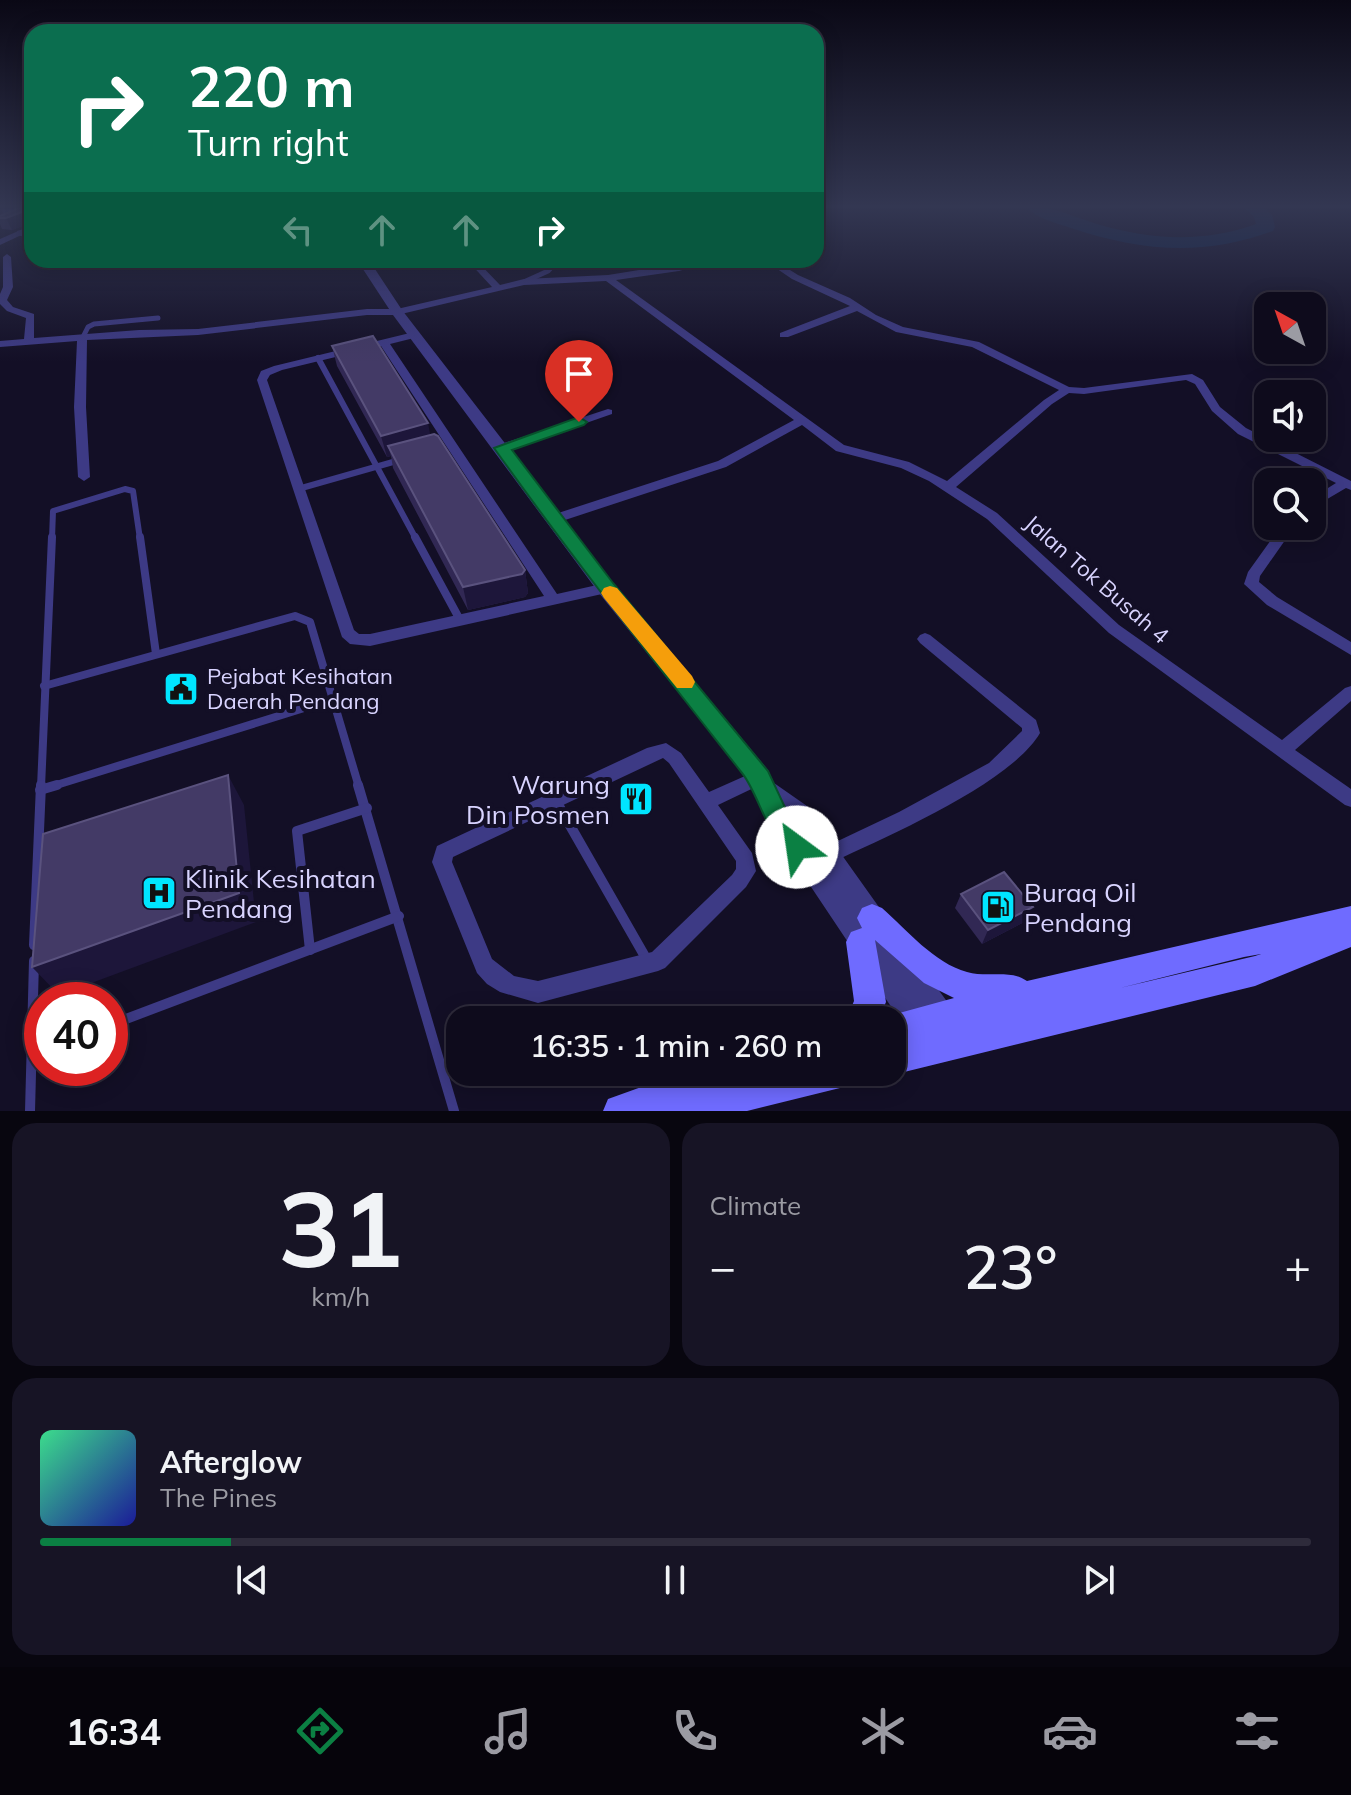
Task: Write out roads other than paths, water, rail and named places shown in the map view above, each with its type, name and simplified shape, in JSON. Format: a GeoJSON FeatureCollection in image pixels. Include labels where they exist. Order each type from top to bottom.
{"type":"FeatureCollection","features":[{"type":"Feature","properties":{"kind":"main road"},"geometry":{"type":"LineString","coordinates":[[906,1049],[930,1031],[1052,990],[1351,920]]}},
{"type":"Feature","properties":{"kind":"main road"},"geometry":{"type":"LineString","coordinates":[[866,930],[959,985],[993,991],[1052,990]]}},
{"type":"Feature","properties":{"kind":"main road"},"geometry":{"type":"LineString","coordinates":[[866,930],[868,1006]]}},
{"type":"Feature","properties":{"kind":"main road"},"geometry":{"type":"LineString","coordinates":[[930,1031],[1255,971],[1351,933]]}},
{"type":"Feature","properties":{"kind":"main road"},"geometry":{"type":"LineString","coordinates":[[620,1111],[692,1086]]}},
{"type":"Feature","properties":{"kind":"main road"},"geometry":{"type":"LineString","coordinates":[[654,1100],[732,1098],[782,1086]]}},
{"type":"Feature","properties":{"kind":"street"},"geometry":{"type":"LineString","coordinates":[[7,259],[8,287],[2,300],[10,309],[31,316],[29,343]]}},
{"type":"Feature","properties":{"kind":"street"},"geometry":{"type":"LineString","coordinates":[[368,268],[414,335],[606,588],[763,783],[799,813],[828,855],[866,930],[930,1031]]}},
{"type":"Feature","properties":{"kind":"street"},"geometry":{"type":"LineString","coordinates":[[479,268],[498,288]]}},
{"type":"Feature","properties":{"kind":"street"},"geometry":{"type":"LineString","coordinates":[[0,344],[139,333],[198,332],[367,312],[397,312],[524,282],[608,278],[679,268]]}},
{"type":"Feature","properties":{"kind":"street"},"geometry":{"type":"LineString","coordinates":[[781,268],[900,330],[988,349],[1067,390],[1084,391],[1188,376],[1199,382],[1216,409],[1242,431],[1348,485]]}},
{"type":"Feature","properties":{"kind":"street"},"geometry":{"type":"LineString","coordinates":[[554,519],[722,464],[801,421],[727,362],[608,278]]}},
{"type":"Feature","properties":{"kind":"street"},"geometry":{"type":"LineString","coordinates":[[784,335],[857,307]]}},
{"type":"Feature","properties":{"kind":"street"},"geometry":{"type":"LineString","coordinates":[[414,335],[271,371],[262,380],[350,637],[370,640],[606,588]]}},
{"type":"Feature","properties":{"kind":"street"},"geometry":{"type":"LineString","coordinates":[[82,339],[80,407],[84,477]]}},
{"type":"Feature","properties":{"kind":"street"},"geometry":{"type":"LineString","coordinates":[[384,343],[554,600]]}},
{"type":"Feature","properties":{"kind":"street"},"geometry":{"type":"LineString","coordinates":[[948,487],[1048,402],[1067,390]]}},
{"type":"Feature","properties":{"kind":"street"},"geometry":{"type":"LineString","coordinates":[[502,448],[608,412]]}},
{"type":"Feature","properties":{"kind":"street","name":"Jalan Tok Busah 4"},"geometry":{"type":"LineString","coordinates":[[801,421],[840,448],[905,465],[948,487],[992,516],[1114,629],[1351,799]]}},
{"type":"Feature","properties":{"kind":"street"},"geometry":{"type":"LineString","coordinates":[[1326,497],[1348,485]]}},
{"type":"Feature","properties":{"kind":"street"},"geometry":{"type":"LineString","coordinates":[[1278,540],[1253,575],[1251,584],[1272,601],[1351,649]]}},
{"type":"Feature","properties":{"kind":"street"},"geometry":{"type":"LineString","coordinates":[[828,855],[906,818],[995,768],[1031,733],[1030,725],[925,639]]}},
{"type":"Feature","properties":{"kind":"street"},"geometry":{"type":"LineString","coordinates":[[1283,750],[1351,692]]}},
{"type":"Feature","properties":{"kind":"street"},"geometry":{"type":"LineString","coordinates":[[666,750],[707,802],[745,859],[746,871],[666,955],[649,964],[538,992],[524,991],[491,975],[484,966],[442,857],[453,846],[653,753],[666,750]]}},
{"type":"Feature","properties":{"kind":"street"},"geometry":{"type":"LineString","coordinates":[[707,802],[763,783]]}},
{"type":"Feature","properties":{"kind":"street"},"geometry":{"type":"LineString","coordinates":[[763,783],[781,823],[866,930]]}},
{"type":"Feature","properties":{"kind":"lane"},"geometry":{"type":"LineString","coordinates":[[524,282],[551,268]]}},
{"type":"Feature","properties":{"kind":"lane"},"geometry":{"type":"LineString","coordinates":[[82,339],[88,327],[94,324],[158,318]]}},
{"type":"Feature","properties":{"kind":"lane"},"geometry":{"type":"LineString","coordinates":[[318,358],[460,620]]}},
{"type":"Feature","properties":{"kind":"lane"},"geometry":{"type":"LineString","coordinates":[[437,450],[452,445]]}},
{"type":"Feature","properties":{"kind":"lane"},"geometry":{"type":"LineString","coordinates":[[298,489],[407,458]]}},
{"type":"Feature","properties":{"kind":"lane"},"geometry":{"type":"LineString","coordinates":[[37,982],[40,790],[53,511],[63,505],[125,489],[133,491],[156,654]]}},
{"type":"Feature","properties":{"kind":"lane"},"geometry":{"type":"LineString","coordinates":[[44,686],[281,618],[303,617],[310,622],[454,1111]]}},
{"type":"Feature","properties":{"kind":"lane"},"geometry":{"type":"LineString","coordinates":[[40,790],[333,699]]}},
{"type":"Feature","properties":{"kind":"lane"},"geometry":{"type":"LineString","coordinates":[[555,799],[649,964]]}},
{"type":"Feature","properties":{"kind":"lane"},"geometry":{"type":"LineString","coordinates":[[310,950],[297,831],[367,808]]}},
{"type":"Feature","properties":{"kind":"lane"},"geometry":{"type":"LineString","coordinates":[[128,1018],[399,916]]}},
{"type":"Feature","properties":{"kind":"lane"},"geometry":{"type":"LineString","coordinates":[[30,1111],[33,1086]]}},
{"type":"Feature","properties":{"kind":"place","name":"Pejabat Kesihatan Daerah Pendang"},"geometry":{"type":"Point","coordinates":[181,689]}},
{"type":"Feature","properties":{"kind":"place","name":"Warung Din Posmen"},"geometry":{"type":"Point","coordinates":[636,799]}},
{"type":"Feature","properties":{"kind":"place","name":"Klinik Kesihatan Pendang"},"geometry":{"type":"Point","coordinates":[159,893]}},
{"type":"Feature","properties":{"kind":"place","name":"Buraq Oil Pendang"},"geometry":{"type":"Point","coordinates":[998,907]}}]}
